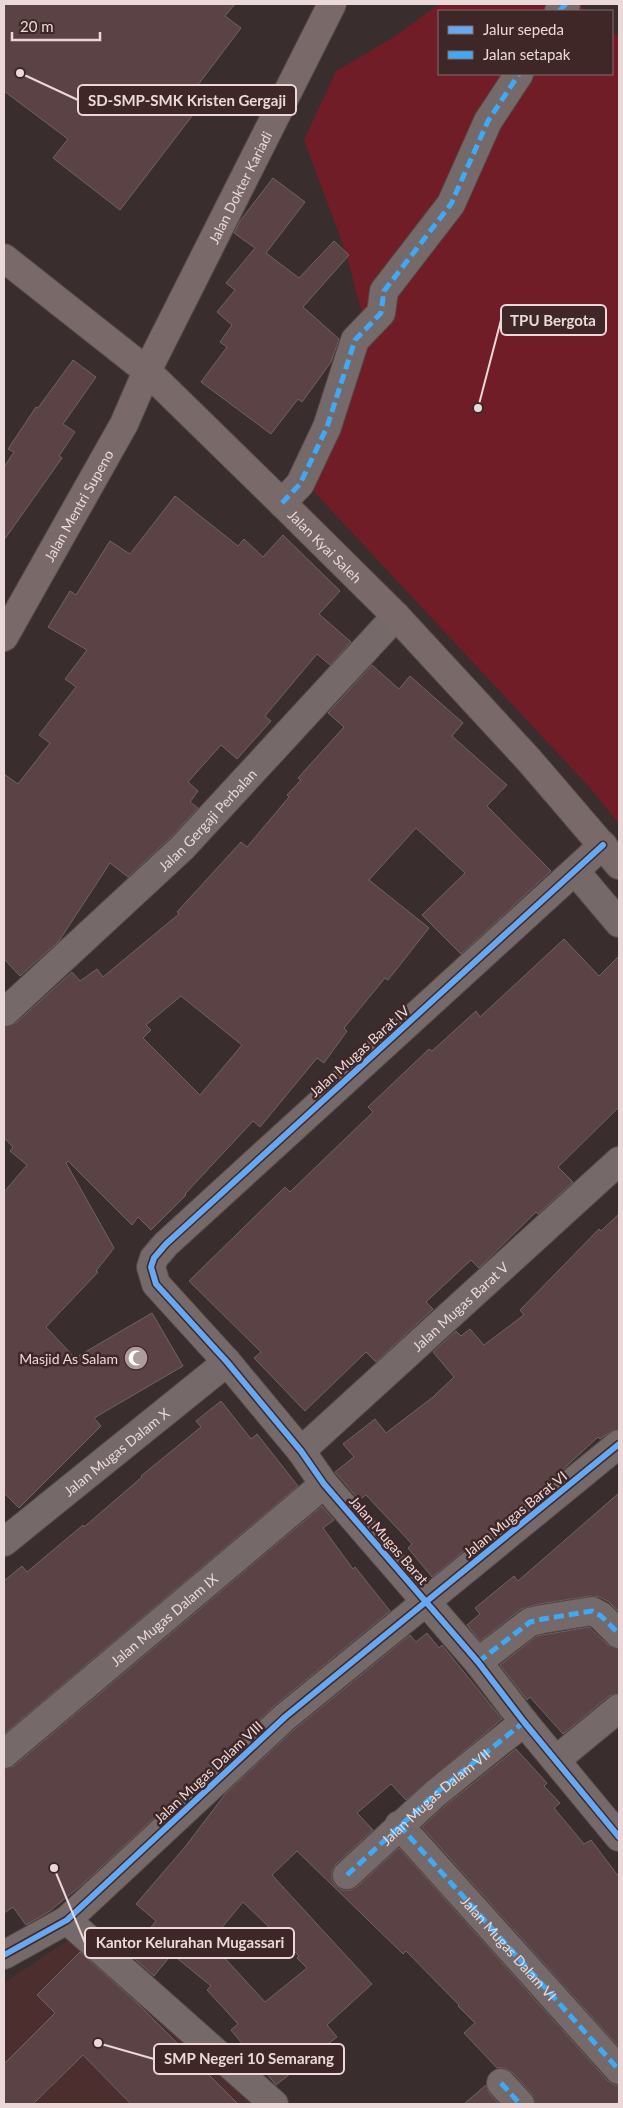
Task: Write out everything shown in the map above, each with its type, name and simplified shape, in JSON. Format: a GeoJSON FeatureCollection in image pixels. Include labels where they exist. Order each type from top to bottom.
{"type":"FeatureCollection","features":[{"type":"Feature","properties":{"kind":"main road","name":"Jalan Dokter Kariadi"},"geometry":{"type":"LineString","coordinates":[[147,371],[332,4]]}},
{"type":"Feature","properties":{"kind":"main road","name":"Jalan Kyai Saleh"},"geometry":{"type":"LineString","coordinates":[[4,258],[147,371],[282,503],[396,616],[529,760],[611,855]]}},
{"type":"Feature","properties":{"kind":"main road","name":"Jalan Mentri Supeno"},"geometry":{"type":"LineString","coordinates":[[4,637],[124,424],[147,371]]}},
{"type":"Feature","properties":{"kind":"street"},"geometry":{"type":"LineString","coordinates":[[282,503],[300,484],[326,427],[355,340],[382,313],[384,291],[451,204],[488,121],[519,75]]}},
{"type":"Feature","properties":{"kind":"street","name":"Jalan Gergaji Perbalan"},"geometry":{"type":"LineString","coordinates":[[5,1012],[182,848],[396,616]]}},
{"type":"Feature","properties":{"kind":"street","name":"Jalan Mugas Barat IV"},"geometry":{"type":"LineString","coordinates":[[156,1284],[151,1267],[154,1258],[166,1244],[575,871],[611,855]]}},
{"type":"Feature","properties":{"kind":"street"},"geometry":{"type":"LineString","coordinates":[[575,871],[619,923]]}},
{"type":"Feature","properties":{"kind":"street","name":"Jalan Mugas Barat V"},"geometry":{"type":"LineString","coordinates":[[301,1451],[619,1161]]}},
{"type":"Feature","properties":{"kind":"street","name":"Jalan Mugas Barat"},"geometry":{"type":"LineString","coordinates":[[156,1284],[227,1362],[301,1451],[324,1484],[478,1662],[524,1722],[619,1838]]}},
{"type":"Feature","properties":{"kind":"street","name":"Jalan Mugas Dalam X"},"geometry":{"type":"LineString","coordinates":[[4,1542],[227,1362]]}},
{"type":"Feature","properties":{"kind":"street","name":"Jalan Mugas Barat VI"},"geometry":{"type":"LineString","coordinates":[[426,1603],[619,1444]]}},
{"type":"Feature","properties":{"kind":"street","name":"Jalan Mugas Dalam IX"},"geometry":{"type":"LineString","coordinates":[[4,1754],[324,1484]]}},
{"type":"Feature","properties":{"kind":"street","name":"Jalan Mugas Dalam VIII"},"geometry":{"type":"LineString","coordinates":[[4,1955],[67,1920],[285,1717],[426,1603]]}},
{"type":"Feature","properties":{"kind":"street"},"geometry":{"type":"LineString","coordinates":[[478,1662],[530,1622],[543,1618],[592,1611],[601,1616],[619,1634]]}},
{"type":"Feature","properties":{"kind":"street"},"geometry":{"type":"LineString","coordinates":[[556,1760],[619,1708]]}},
{"type":"Feature","properties":{"kind":"street","name":"Jalan Mugas Dalam VII"},"geometry":{"type":"LineString","coordinates":[[347,1875],[399,1825],[524,1722]]}},
{"type":"Feature","properties":{"kind":"street","name":"Jalan Mugas Dalam VI"},"geometry":{"type":"LineString","coordinates":[[399,1825],[619,2070]]}},
{"type":"Feature","properties":{"kind":"street"},"geometry":{"type":"LineString","coordinates":[[67,1920],[274,2104]]}},
{"type":"Feature","properties":{"kind":"street"},"geometry":{"type":"LineString","coordinates":[[501,2083],[520,2104]]}},
{"type":"Feature","properties":{"kind":"shaded area"},"geometry":{"type":"Polygon","coordinates":[[[439,4],[578,4],[586,10],[438,10],[438,75],[613,75],[613,32],[619,37],[619,824],[591,789],[303,480],[368,336],[346,253],[304,140],[336,71],[394,37],[439,4]]]}},
{"type":"Feature","properties":{"kind":"shaded area"},"geometry":{"type":"Polygon","coordinates":[[[79,1933],[253,2104],[4,2104],[4,1983],[79,1933]]]}},
{"type":"Feature","properties":{"kind":"building"},"geometry":{"type":"Polygon","coordinates":[[[4,4],[235,4],[225,16],[241,28],[191,94],[202,103],[120,210],[53,158],[68,139],[4,91],[4,4]]]}},
{"type":"Feature","properties":{"kind":"building"},"geometry":{"type":"Polygon","coordinates":[[[273,178],[305,202],[266,253],[299,278],[334,241],[349,255],[303,307],[339,339],[331,362],[302,402],[298,399],[271,434],[201,382],[227,347],[220,342],[232,325],[217,312],[235,290],[226,283],[255,248],[234,233],[240,221],[273,178]]]}},
{"type":"Feature","properties":{"kind":"building"},"geometry":{"type":"Polygon","coordinates":[[[73,360],[96,377],[63,424],[75,432],[59,456],[62,458],[4,540],[4,467],[14,452],[8,449],[36,407],[38,408],[73,360]]]}},
{"type":"Feature","properties":{"kind":"building"},"geometry":{"type":"Polygon","coordinates":[[[175,496],[238,546],[244,539],[263,557],[283,535],[340,591],[319,614],[351,642],[330,665],[317,654],[265,716],[271,721],[237,759],[221,745],[188,782],[198,791],[190,802],[198,808],[171,837],[128,877],[110,863],[59,941],[20,976],[4,959],[4,774],[18,784],[50,743],[39,735],[76,687],[65,679],[87,650],[48,627],[70,591],[76,595],[110,541],[130,554],[175,496]]]}},
{"type":"Feature","properties":{"kind":"building"},"geometry":{"type":"Polygon","coordinates":[[[372,665],[399,689],[410,676],[463,723],[452,736],[507,785],[487,806],[551,871],[461,954],[422,915],[465,873],[416,828],[369,880],[429,928],[388,980],[385,978],[344,1028],[347,1031],[324,1063],[317,1058],[260,1127],[253,1121],[186,1195],[151,1230],[138,1217],[132,1225],[68,1161],[66,1163],[114,1248],[96,1271],[98,1272],[46,1327],[75,1358],[152,1313],[183,1366],[94,1418],[101,1426],[19,1508],[4,1493],[4,1192],[27,1165],[10,1151],[13,1147],[4,1138],[4,1027],[16,1023],[72,972],[80,981],[97,969],[103,977],[179,914],[177,912],[241,842],[247,847],[289,797],[287,795],[301,780],[298,778],[344,727],[328,713],[372,665]],[[181,996],[146,1025],[151,1030],[143,1038],[200,1095],[242,1045],[181,996]]]}},
{"type":"Feature","properties":{"kind":"building"},"geometry":{"type":"Polygon","coordinates":[[[564,939],[599,976],[619,956],[619,1107],[558,1167],[573,1182],[538,1214],[536,1212],[479,1268],[471,1260],[426,1302],[433,1309],[376,1362],[366,1352],[305,1411],[254,1358],[261,1352],[189,1281],[285,1187],[290,1192],[373,1112],[368,1107],[429,1049],[432,1051],[476,1011],[480,1017],[564,939]]]}},
{"type":"Feature","properties":{"kind":"building"},"geometry":{"type":"Polygon","coordinates":[[[619,1214],[619,1429],[610,1432],[600,1439],[598,1437],[559,1473],[432,1577],[408,1548],[412,1544],[366,1495],[359,1500],[335,1472],[354,1457],[343,1444],[375,1419],[386,1433],[433,1397],[454,1377],[433,1352],[456,1331],[461,1336],[470,1329],[484,1345],[524,1315],[520,1310],[599,1229],[601,1231],[619,1214]]]}},
{"type":"Feature","properties":{"kind":"building"},"geometry":{"type":"Polygon","coordinates":[[[221,1401],[251,1439],[257,1434],[298,1486],[4,1734],[4,1581],[22,1566],[27,1572],[83,1525],[84,1527],[141,1476],[201,1427],[196,1421],[221,1401]]]}},
{"type":"Feature","properties":{"kind":"building"},"geometry":{"type":"Polygon","coordinates":[[[619,1493],[619,1612],[609,1602],[600,1597],[590,1596],[539,1604],[521,1609],[480,1641],[467,1625],[480,1614],[475,1608],[514,1576],[518,1581],[619,1493]]]}},
{"type":"Feature","properties":{"kind":"building"},"geometry":{"type":"Polygon","coordinates":[[[322,1506],[334,1520],[323,1528],[353,1569],[355,1567],[390,1611],[274,1706],[84,1883],[50,1911],[26,1925],[13,1907],[4,1913],[4,1769],[14,1766],[322,1506]]]}},
{"type":"Feature","properties":{"kind":"building"},"geometry":{"type":"Polygon","coordinates":[[[589,1627],[608,1645],[619,1649],[619,1693],[609,1696],[563,1734],[530,1697],[527,1700],[500,1665],[537,1636],[589,1627]]]}},
{"type":"Feature","properties":{"kind":"building"},"geometry":{"type":"Polygon","coordinates":[[[427,1633],[439,1648],[442,1645],[502,1719],[406,1800],[391,1784],[357,1813],[373,1830],[336,1864],[332,1871],[332,1879],[335,1885],[342,1890],[351,1890],[358,1886],[399,1848],[607,2080],[614,2085],[619,2085],[619,2104],[535,2104],[532,2094],[513,2073],[505,2068],[497,2068],[464,2033],[475,2023],[459,2005],[406,1951],[403,1954],[297,1851],[272,1875],[372,1984],[327,2025],[337,2037],[276,2085],[231,2030],[238,2024],[207,1990],[211,1986],[172,1954],[154,1976],[129,1954],[156,1921],[136,1904],[185,1847],[226,1793],[295,1729],[410,1635],[416,1642],[427,1633]],[[243,1902],[210,1942],[265,2002],[307,1968],[297,1958],[299,1956],[243,1902]]]}},
{"type":"Feature","properties":{"kind":"building"},"geometry":{"type":"Polygon","coordinates":[[[516,1749],[547,1783],[544,1786],[560,1803],[554,1808],[584,1844],[591,1840],[619,1877],[619,2047],[422,1827],[446,1805],[516,1749]]]}},
{"type":"Feature","properties":{"kind":"building"},"geometry":{"type":"Polygon","coordinates":[[[80,1952],[137,2003],[238,2104],[131,2104],[83,2055],[33,2104],[4,2104],[4,2064],[55,2013],[37,1995],[80,1952]]]}},
{"type":"Feature","properties":{"kind":"building"},"geometry":{"type":"Polygon","coordinates":[[[486,2085],[489,2093],[499,2104],[464,2104],[486,2085]]]}},
{"type":"Feature","properties":{"kind":"marked path"},"geometry":{"type":"LineString","coordinates":[[560,10],[566,4]]}},
{"type":"Feature","properties":{"kind":"marked path"},"geometry":{"type":"LineString","coordinates":[[282,503],[300,484],[327,427],[355,340],[381,313],[384,291],[451,204],[488,121],[518,75]]}},
{"type":"Feature","properties":{"kind":"marked path"},"geometry":{"type":"LineString","coordinates":[[478,1662],[530,1622],[543,1619],[592,1611],[601,1616],[619,1634]]}},
{"type":"Feature","properties":{"kind":"marked path"},"geometry":{"type":"LineString","coordinates":[[347,1875],[436,1793],[524,1722]]}},
{"type":"Feature","properties":{"kind":"marked path"},"geometry":{"type":"LineString","coordinates":[[399,1825],[619,2070]]}},
{"type":"Feature","properties":{"kind":"marked path"},"geometry":{"type":"LineString","coordinates":[[501,2083],[520,2104]]}},
{"type":"Feature","properties":{"kind":"cycle path"},"geometry":{"type":"LineString","coordinates":[[603,845],[166,1244],[154,1258],[151,1267],[156,1284],[227,1362],[301,1451],[324,1484],[478,1662],[524,1722],[619,1837]]}},
{"type":"Feature","properties":{"kind":"cycle path"},"geometry":{"type":"LineString","coordinates":[[4,1955],[67,1920],[285,1717],[619,1444]]}},
{"type":"Feature","properties":{"kind":"place","name":"SD-SMP-SMK Kristen Gergaji"},"geometry":{"type":"Point","coordinates":[20,73]}},
{"type":"Feature","properties":{"kind":"place","name":"TPU Bergota"},"geometry":{"type":"Point","coordinates":[478,408]}},
{"type":"Feature","properties":{"kind":"place","name":"Masjid As Salam"},"geometry":{"type":"Point","coordinates":[136,1358]}},
{"type":"Feature","properties":{"kind":"place","name":"Kantor Kelurahan Mugassari"},"geometry":{"type":"Point","coordinates":[54,1868]}},
{"type":"Feature","properties":{"kind":"place","name":"SMP Negeri 10 Semarang"},"geometry":{"type":"Point","coordinates":[98,2043]}}]}
